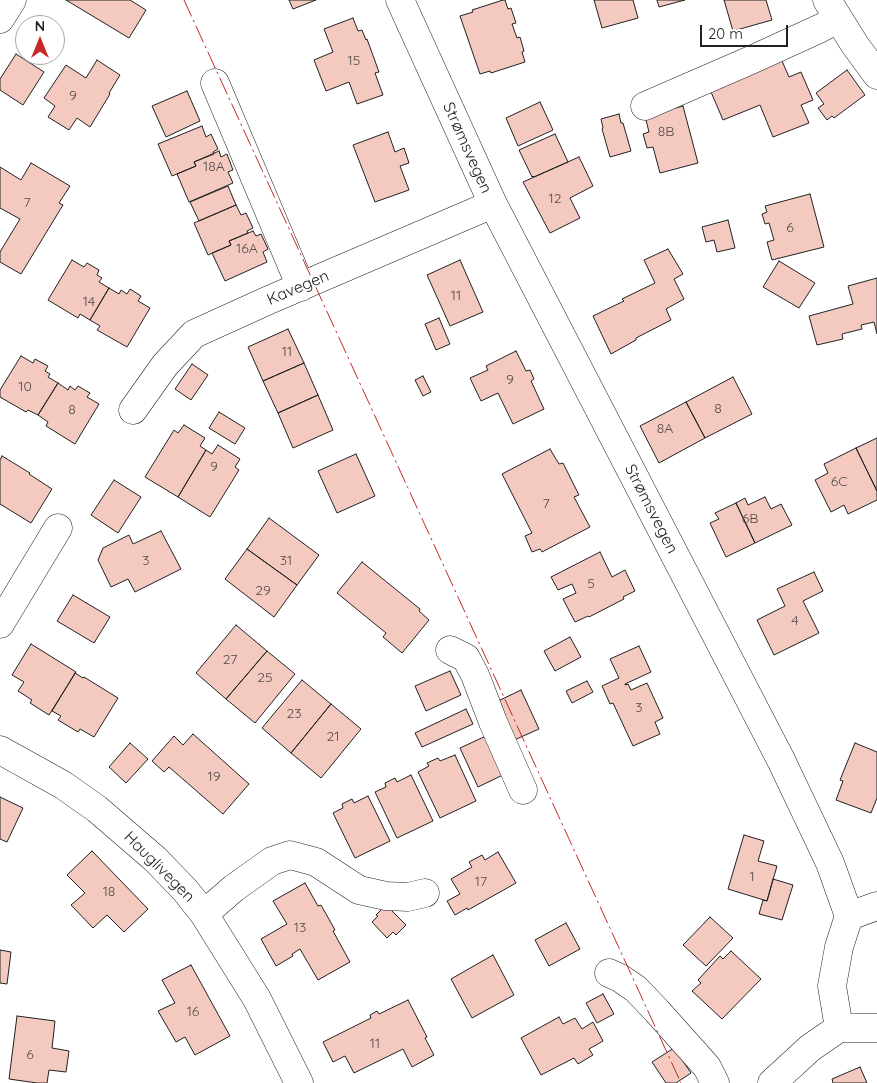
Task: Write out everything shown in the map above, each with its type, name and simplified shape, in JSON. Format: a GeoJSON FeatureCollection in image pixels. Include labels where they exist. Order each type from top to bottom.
{"type":"FeatureCollection","features":[{"type":"Feature","properties":{"kind":"street"},"geometry":{"type":"LineString","coordinates":[[0,19],[12,0]]}},
{"type":"Feature","properties":{"kind":"street","name":"Strømsvegen"},"geometry":{"type":"LineString","coordinates":[[400,0],[493,204],[781,760],[830,863],[849,916]]}},
{"type":"Feature","properties":{"kind":"street"},"geometry":{"type":"LineString","coordinates":[[645,106],[821,28],[832,9],[877,75]]}},
{"type":"Feature","properties":{"kind":"street"},"geometry":{"type":"LineString","coordinates":[[215,83],[301,286]]}},
{"type":"Feature","properties":{"kind":"street","name":"Kavegen"},"geometry":{"type":"LineString","coordinates":[[133,410],[165,365],[194,334],[493,204]]}},
{"type":"Feature","properties":{"kind":"street"},"geometry":{"type":"LineString","coordinates":[[0,624],[58,528]]}},
{"type":"Feature","properties":{"kind":"street"},"geometry":{"type":"LineString","coordinates":[[450,650],[466,658],[475,675],[523,790]]}},
{"type":"Feature","properties":{"kind":"street","name":"Hauglivegen"},"geometry":{"type":"LineString","coordinates":[[0,750],[64,785],[97,809],[155,859],[185,890],[204,914],[256,999],[299,1083]]}},
{"type":"Feature","properties":{"kind":"street"},"geometry":{"type":"LineString","coordinates":[[204,914],[234,888],[272,861],[290,855],[316,862],[359,890],[386,896],[408,897],[425,893]]}},
{"type":"Feature","properties":{"kind":"street"},"geometry":{"type":"LineString","coordinates":[[839,1028],[832,986],[838,947],[849,916],[877,906]]}},
{"type":"Feature","properties":{"kind":"street"},"geometry":{"type":"LineString","coordinates":[[609,973],[620,978],[636,990],[657,1011],[707,1067],[715,1083]]}},
{"type":"Feature","properties":{"kind":"street"},"geometry":{"type":"LineString","coordinates":[[772,1083],[810,1048],[839,1028],[877,1028]]}},
{"type":"Feature","properties":{"kind":"building"},"geometry":{"type":"Polygon","coordinates":[[[66,0],[130,0],[146,10],[129,38],[66,0]]]}},
{"type":"Feature","properties":{"kind":"building"},"geometry":{"type":"Polygon","coordinates":[[[289,0],[316,0],[293,9],[289,0]]]}},
{"type":"Feature","properties":{"kind":"building"},"geometry":{"type":"Polygon","coordinates":[[[505,0],[508,9],[511,8],[516,23],[512,24],[517,38],[520,37],[525,62],[491,73],[490,71],[480,74],[460,16],[505,0]]]}},
{"type":"Feature","properties":{"kind":"building"},"geometry":{"type":"Polygon","coordinates":[[[594,0],[633,0],[638,18],[602,28],[594,0]]]}},
{"type":"Feature","properties":{"kind":"building"},"geometry":{"type":"Polygon","coordinates":[[[657,0],[685,0],[659,7],[657,0]]]}},
{"type":"Feature","properties":{"kind":"building"},"geometry":{"type":"Polygon","coordinates":[[[724,0],[766,0],[772,20],[733,31],[724,0]]]}},
{"type":"Feature","properties":{"kind":"building"},"geometry":{"type":"Polygon","coordinates":[[[353,18],[358,31],[362,30],[367,39],[379,72],[375,73],[383,95],[357,104],[349,82],[326,91],[314,60],[333,52],[324,29],[353,18]]]}},
{"type":"Feature","properties":{"kind":"building"},"geometry":{"type":"Polygon","coordinates":[[[779,54],[789,77],[801,72],[813,100],[801,105],[809,123],[773,137],[760,105],[723,120],[708,85],[779,54]]]}},
{"type":"Feature","properties":{"kind":"building"},"geometry":{"type":"Polygon","coordinates":[[[15,56],[15,65],[33,65],[44,72],[23,105],[0,90],[0,79],[15,56]]]}},
{"type":"Feature","properties":{"kind":"building"},"geometry":{"type":"Polygon","coordinates":[[[97,60],[120,75],[90,127],[77,118],[69,130],[48,117],[55,106],[44,98],[66,65],[86,78],[97,60]]]}},
{"type":"Feature","properties":{"kind":"building"},"geometry":{"type":"Polygon","coordinates":[[[847,70],[865,95],[834,118],[832,116],[827,120],[818,108],[824,104],[816,93],[847,70]]]}},
{"type":"Feature","properties":{"kind":"building"},"geometry":{"type":"Polygon","coordinates":[[[187,91],[200,121],[166,137],[152,106],[187,91]]]}},
{"type":"Feature","properties":{"kind":"building"},"geometry":{"type":"Polygon","coordinates":[[[540,102],[553,130],[518,146],[506,118],[540,102]]]}},
{"type":"Feature","properties":{"kind":"building"},"geometry":{"type":"Polygon","coordinates":[[[683,106],[698,163],[660,173],[653,147],[647,148],[643,134],[649,132],[645,116],[683,106]]]}},
{"type":"Feature","properties":{"kind":"building"},"geometry":{"type":"Polygon","coordinates":[[[619,114],[631,151],[610,157],[601,119],[619,114]]]}},
{"type":"Feature","properties":{"kind":"building"},"geometry":{"type":"Polygon","coordinates":[[[202,126],[206,137],[211,134],[218,149],[213,152],[214,154],[194,162],[196,166],[172,176],[158,144],[202,126]]]}},
{"type":"Feature","properties":{"kind":"building"},"geometry":{"type":"Polygon","coordinates":[[[388,132],[395,152],[404,148],[409,163],[400,166],[409,190],[375,202],[353,145],[388,132]]]}},
{"type":"Feature","properties":{"kind":"building"},"geometry":{"type":"Polygon","coordinates":[[[555,134],[568,162],[532,177],[519,150],[555,134]]]}},
{"type":"Feature","properties":{"kind":"building"},"geometry":{"type":"Polygon","coordinates":[[[219,151],[221,157],[227,154],[233,170],[228,172],[233,183],[189,202],[177,174],[196,166],[194,162],[219,151]]]}},
{"type":"Feature","properties":{"kind":"building"},"geometry":{"type":"Polygon","coordinates":[[[579,157],[593,186],[570,198],[580,218],[550,233],[523,182],[579,157]]]}},
{"type":"Feature","properties":{"kind":"building"},"geometry":{"type":"Polygon","coordinates":[[[31,163],[70,186],[59,203],[63,205],[21,274],[0,262],[0,252],[20,219],[0,208],[0,167],[21,180],[31,163]]]}},
{"type":"Feature","properties":{"kind":"building"},"geometry":{"type":"Polygon","coordinates":[[[228,186],[236,205],[199,221],[190,202],[228,186]]]}},
{"type":"Feature","properties":{"kind":"building"},"geometry":{"type":"Polygon","coordinates":[[[810,194],[824,247],[772,260],[767,242],[774,240],[769,223],[765,224],[762,214],[767,212],[765,206],[810,194]]]}},
{"type":"Feature","properties":{"kind":"building"},"geometry":{"type":"Polygon","coordinates":[[[236,205],[241,215],[246,213],[253,228],[247,231],[248,233],[229,241],[231,245],[208,255],[194,223],[236,205]]]}},
{"type":"Feature","properties":{"kind":"building"},"geometry":{"type":"Polygon","coordinates":[[[728,220],[735,248],[717,252],[714,240],[706,242],[702,227],[728,220]]]}},
{"type":"Feature","properties":{"kind":"building"},"geometry":{"type":"Polygon","coordinates":[[[253,231],[256,236],[261,234],[268,249],[263,252],[267,262],[225,281],[212,253],[231,245],[229,241],[253,231]]]}},
{"type":"Feature","properties":{"kind":"building"},"geometry":{"type":"Polygon","coordinates":[[[668,249],[683,274],[674,279],[684,299],[666,309],[671,320],[636,338],[636,340],[611,354],[593,316],[655,283],[644,260],[668,249]]]}},
{"type":"Feature","properties":{"kind":"building"},"geometry":{"type":"Polygon","coordinates":[[[72,260],[84,267],[87,263],[99,270],[97,275],[102,278],[99,282],[109,288],[90,320],[80,314],[78,318],[48,300],[72,260]]]}},
{"type":"Feature","properties":{"kind":"building"},"geometry":{"type":"Polygon","coordinates":[[[460,260],[483,312],[450,326],[427,275],[460,260]]]}},
{"type":"Feature","properties":{"kind":"building"},"geometry":{"type":"Polygon","coordinates":[[[779,261],[815,283],[799,308],[763,287],[779,261]]]}},
{"type":"Feature","properties":{"kind":"building"},"geometry":{"type":"Polygon","coordinates":[[[877,278],[877,334],[874,322],[861,325],[862,329],[842,334],[843,339],[817,345],[809,316],[853,304],[848,286],[877,278]]]}},
{"type":"Feature","properties":{"kind":"building"},"geometry":{"type":"Polygon","coordinates":[[[109,288],[119,294],[121,290],[127,294],[130,289],[141,296],[138,301],[150,308],[127,347],[97,330],[100,326],[90,320],[109,288]]]}},
{"type":"Feature","properties":{"kind":"building"},"geometry":{"type":"Polygon","coordinates":[[[439,318],[450,344],[436,350],[425,324],[439,318]]]}},
{"type":"Feature","properties":{"kind":"building"},"geometry":{"type":"Polygon","coordinates":[[[288,329],[304,363],[263,381],[248,347],[288,329]]]}},
{"type":"Feature","properties":{"kind":"building"},"geometry":{"type":"Polygon","coordinates":[[[516,351],[526,371],[530,370],[534,379],[531,381],[544,409],[513,424],[498,393],[481,401],[470,378],[488,370],[486,366],[516,351]]]}},
{"type":"Feature","properties":{"kind":"building"},"geometry":{"type":"Polygon","coordinates":[[[21,356],[33,363],[35,359],[48,366],[45,371],[50,374],[48,377],[58,383],[38,415],[28,410],[26,412],[0,397],[0,390],[21,356]]]}},
{"type":"Feature","properties":{"kind":"building"},"geometry":{"type":"Polygon","coordinates":[[[304,363],[318,395],[278,413],[263,381],[304,363]]]}},
{"type":"Feature","properties":{"kind":"building"},"geometry":{"type":"Polygon","coordinates":[[[192,364],[208,375],[191,400],[175,389],[192,364]]]}},
{"type":"Feature","properties":{"kind":"building"},"geometry":{"type":"Polygon","coordinates":[[[423,376],[431,392],[423,396],[415,380],[423,376]]]}},
{"type":"Feature","properties":{"kind":"building"},"geometry":{"type":"Polygon","coordinates":[[[733,377],[752,414],[705,438],[686,402],[733,377]]]}},
{"type":"Feature","properties":{"kind":"building"},"geometry":{"type":"Polygon","coordinates":[[[58,383],[68,390],[70,386],[75,390],[78,386],[90,393],[87,397],[99,404],[75,444],[46,426],[48,422],[38,415],[58,383]]]}},
{"type":"Feature","properties":{"kind":"building"},"geometry":{"type":"Polygon","coordinates":[[[318,395],[333,430],[293,448],[278,413],[318,395]]]}},
{"type":"Feature","properties":{"kind":"building"},"geometry":{"type":"Polygon","coordinates":[[[686,402],[705,438],[659,463],[640,426],[686,402]]]}},
{"type":"Feature","properties":{"kind":"building"},"geometry":{"type":"Polygon","coordinates":[[[219,412],[245,428],[235,444],[209,428],[219,412]]]}},
{"type":"Feature","properties":{"kind":"building"},"geometry":{"type":"Polygon","coordinates":[[[184,425],[205,438],[200,446],[206,450],[178,497],[145,477],[174,430],[178,433],[184,425]]]}},
{"type":"Feature","properties":{"kind":"building"},"geometry":{"type":"Polygon","coordinates":[[[877,438],[877,491],[856,448],[877,438]]]}},
{"type":"Feature","properties":{"kind":"building"},"geometry":{"type":"Polygon","coordinates":[[[218,445],[240,459],[235,467],[239,470],[210,517],[178,497],[206,450],[212,454],[218,445]]]}},
{"type":"Feature","properties":{"kind":"building"},"geometry":{"type":"Polygon","coordinates":[[[856,448],[877,491],[877,500],[848,514],[844,505],[831,512],[815,480],[828,473],[824,464],[856,448]]]}},
{"type":"Feature","properties":{"kind":"building"},"geometry":{"type":"Polygon","coordinates":[[[550,449],[559,464],[563,463],[579,495],[574,497],[590,527],[542,552],[540,549],[532,552],[525,536],[532,533],[502,474],[550,449]]]}},
{"type":"Feature","properties":{"kind":"building"},"geometry":{"type":"Polygon","coordinates":[[[356,454],[375,496],[337,513],[318,471],[356,454]]]}},
{"type":"Feature","properties":{"kind":"building"},"geometry":{"type":"Polygon","coordinates":[[[2,456],[52,489],[31,523],[0,504],[0,460],[2,456]]]}},
{"type":"Feature","properties":{"kind":"building"},"geometry":{"type":"Polygon","coordinates":[[[114,480],[141,497],[118,533],[91,515],[114,480]]]}},
{"type":"Feature","properties":{"kind":"building"},"geometry":{"type":"Polygon","coordinates":[[[765,497],[771,509],[781,504],[792,525],[755,543],[736,503],[745,498],[748,505],[765,497]]]}},
{"type":"Feature","properties":{"kind":"building"},"geometry":{"type":"Polygon","coordinates":[[[736,503],[755,543],[726,557],[710,523],[719,519],[715,513],[736,503]]]}},
{"type":"Feature","properties":{"kind":"building"},"geometry":{"type":"Polygon","coordinates":[[[269,518],[319,555],[297,585],[247,549],[269,518]]]}},
{"type":"Feature","properties":{"kind":"building"},"geometry":{"type":"Polygon","coordinates":[[[161,531],[181,569],[135,592],[128,579],[111,587],[98,560],[103,548],[129,535],[133,544],[161,531]]]}},
{"type":"Feature","properties":{"kind":"building"},"geometry":{"type":"Polygon","coordinates":[[[247,549],[297,585],[274,617],[225,579],[247,549]]]}},
{"type":"Feature","properties":{"kind":"building"},"geometry":{"type":"Polygon","coordinates":[[[600,552],[612,577],[625,570],[635,591],[623,597],[624,599],[575,622],[563,599],[576,593],[572,584],[558,590],[551,577],[600,552]]]}},
{"type":"Feature","properties":{"kind":"building"},"geometry":{"type":"Polygon","coordinates":[[[362,562],[420,609],[419,611],[429,620],[402,653],[383,637],[386,633],[337,593],[362,562]]]}},
{"type":"Feature","properties":{"kind":"building"},"geometry":{"type":"Polygon","coordinates":[[[814,572],[823,591],[803,601],[819,633],[774,655],[757,620],[785,606],[777,589],[814,572]]]}},
{"type":"Feature","properties":{"kind":"building"},"geometry":{"type":"Polygon","coordinates":[[[73,595],[110,617],[94,643],[57,621],[73,595]]]}},
{"type":"Feature","properties":{"kind":"building"},"geometry":{"type":"Polygon","coordinates":[[[236,625],[267,651],[226,699],[196,673],[236,625]]]}},
{"type":"Feature","properties":{"kind":"building"},"geometry":{"type":"Polygon","coordinates":[[[570,637],[581,657],[555,671],[544,651],[570,637]]]}},
{"type":"Feature","properties":{"kind":"building"},"geometry":{"type":"Polygon","coordinates":[[[31,644],[76,672],[49,715],[30,703],[32,700],[18,691],[24,682],[12,675],[31,644]]]}},
{"type":"Feature","properties":{"kind":"building"},"geometry":{"type":"Polygon","coordinates":[[[639,646],[651,672],[625,685],[628,684],[631,690],[647,683],[663,718],[655,722],[660,734],[633,746],[613,703],[610,704],[602,686],[619,678],[610,659],[639,646]]]}},
{"type":"Feature","properties":{"kind":"building"},"geometry":{"type":"Polygon","coordinates":[[[267,651],[295,674],[255,723],[226,699],[267,651]]]}},
{"type":"Feature","properties":{"kind":"building"},"geometry":{"type":"Polygon","coordinates":[[[450,671],[461,695],[426,711],[415,686],[450,671]]]}},
{"type":"Feature","properties":{"kind":"building"},"geometry":{"type":"Polygon","coordinates":[[[75,673],[118,698],[94,737],[80,729],[78,732],[58,720],[61,716],[52,711],[75,673]]]}},
{"type":"Feature","properties":{"kind":"building"},"geometry":{"type":"Polygon","coordinates":[[[302,680],[331,704],[291,753],[262,728],[302,680]]]}},
{"type":"Feature","properties":{"kind":"building"},"geometry":{"type":"Polygon","coordinates":[[[587,681],[593,692],[572,703],[566,691],[587,681]]]}},
{"type":"Feature","properties":{"kind":"building"},"geometry":{"type":"Polygon","coordinates":[[[521,690],[539,729],[512,741],[494,703],[521,690]]]}},
{"type":"Feature","properties":{"kind":"building"},"geometry":{"type":"Polygon","coordinates":[[[331,704],[361,729],[321,778],[291,753],[331,704]]]}},
{"type":"Feature","properties":{"kind":"building"},"geometry":{"type":"Polygon","coordinates":[[[466,709],[473,724],[422,747],[415,733],[466,709]]]}},
{"type":"Feature","properties":{"kind":"building"},"geometry":{"type":"Polygon","coordinates":[[[193,734],[249,784],[223,814],[169,767],[164,772],[152,761],[174,736],[183,745],[193,734]]]}},
{"type":"Feature","properties":{"kind":"building"},"geometry":{"type":"Polygon","coordinates":[[[486,736],[505,774],[478,787],[460,748],[486,736]]]}},
{"type":"Feature","properties":{"kind":"building"},"geometry":{"type":"Polygon","coordinates":[[[130,743],[148,759],[126,783],[109,767],[130,743]]]}},
{"type":"Feature","properties":{"kind":"building"},"geometry":{"type":"Polygon","coordinates":[[[855,743],[877,752],[877,798],[871,813],[836,800],[843,781],[840,780],[855,743]]]}},
{"type":"Feature","properties":{"kind":"building"},"geometry":{"type":"Polygon","coordinates":[[[455,755],[476,801],[440,818],[418,772],[429,766],[427,763],[438,758],[440,761],[455,755]]]}},
{"type":"Feature","properties":{"kind":"building"},"geometry":{"type":"Polygon","coordinates":[[[411,775],[433,821],[397,838],[375,792],[386,787],[385,783],[395,778],[397,782],[411,775]]]}},
{"type":"Feature","properties":{"kind":"building"},"geometry":{"type":"Polygon","coordinates":[[[368,796],[390,841],[355,858],[333,813],[343,808],[342,804],[352,799],[354,803],[368,796]]]}},
{"type":"Feature","properties":{"kind":"building"},"geometry":{"type":"Polygon","coordinates":[[[0,797],[23,808],[7,842],[0,839],[0,797]]]}},
{"type":"Feature","properties":{"kind":"building"},"geometry":{"type":"Polygon","coordinates":[[[744,835],[764,841],[758,861],[777,866],[767,901],[728,889],[744,835]]]}},
{"type":"Feature","properties":{"kind":"building"},"geometry":{"type":"Polygon","coordinates":[[[92,851],[148,909],[124,932],[107,915],[93,928],[71,905],[85,893],[67,875],[92,851]]]}},
{"type":"Feature","properties":{"kind":"building"},"geometry":{"type":"Polygon","coordinates":[[[498,852],[516,883],[468,910],[467,908],[455,915],[447,901],[460,894],[451,879],[472,867],[469,862],[482,855],[485,860],[498,852]]]}},
{"type":"Feature","properties":{"kind":"building"},"geometry":{"type":"Polygon","coordinates":[[[773,879],[793,885],[782,920],[759,914],[763,900],[767,901],[773,879]]]}},
{"type":"Feature","properties":{"kind":"building"},"geometry":{"type":"Polygon","coordinates":[[[305,883],[318,906],[321,905],[350,962],[318,980],[300,949],[292,954],[293,956],[276,966],[261,939],[287,924],[273,901],[305,883]]]}},
{"type":"Feature","properties":{"kind":"building"},"geometry":{"type":"Polygon","coordinates":[[[386,905],[406,925],[396,935],[393,932],[387,938],[372,922],[386,905]]]}},
{"type":"Feature","properties":{"kind":"building"},"geometry":{"type":"Polygon","coordinates":[[[710,917],[733,938],[706,966],[683,945],[710,917]]]}},
{"type":"Feature","properties":{"kind":"building"},"geometry":{"type":"Polygon","coordinates":[[[566,923],[580,949],[549,966],[535,940],[566,923]]]}},
{"type":"Feature","properties":{"kind":"building"},"geometry":{"type":"Polygon","coordinates":[[[0,950],[11,952],[7,984],[0,983],[0,950]]]}},
{"type":"Feature","properties":{"kind":"building"},"geometry":{"type":"Polygon","coordinates":[[[731,951],[761,979],[722,1019],[692,991],[701,983],[698,980],[720,956],[723,959],[731,951]]]}},
{"type":"Feature","properties":{"kind":"building"},"geometry":{"type":"Polygon","coordinates":[[[493,955],[514,995],[472,1018],[451,979],[493,955]]]}},
{"type":"Feature","properties":{"kind":"building"},"geometry":{"type":"Polygon","coordinates":[[[191,965],[230,1036],[195,1055],[185,1037],[176,1042],[158,1011],[175,1003],[162,980],[191,965]]]}},
{"type":"Feature","properties":{"kind":"building"},"geometry":{"type":"Polygon","coordinates":[[[603,994],[614,1014],[597,1023],[586,1003],[603,994]]]}},
{"type":"Feature","properties":{"kind":"building"},"geometry":{"type":"Polygon","coordinates":[[[408,1000],[434,1055],[412,1067],[403,1049],[354,1073],[345,1056],[333,1062],[323,1042],[371,1018],[370,1015],[377,1011],[379,1014],[408,1000]]]}},
{"type":"Feature","properties":{"kind":"building"},"geometry":{"type":"Polygon","coordinates":[[[17,1016],[55,1021],[52,1048],[69,1051],[66,1072],[49,1070],[47,1083],[9,1079],[17,1016]]]}},
{"type":"Feature","properties":{"kind":"building"},"geometry":{"type":"Polygon","coordinates":[[[559,1017],[563,1024],[575,1018],[582,1029],[593,1022],[603,1041],[589,1049],[593,1055],[578,1064],[574,1058],[541,1075],[521,1038],[559,1017]]]}},
{"type":"Feature","properties":{"kind":"building"},"geometry":{"type":"Polygon","coordinates":[[[674,1048],[691,1073],[676,1083],[666,1083],[652,1062],[674,1048]]]}},
{"type":"Feature","properties":{"kind":"building"},"geometry":{"type":"Polygon","coordinates":[[[860,1067],[867,1083],[833,1083],[832,1079],[860,1067]]]}},
{"type":"Feature","properties":{"kind":"power"},"geometry":{"type":"LineString","coordinates":[[184,0],[681,1083]]}}]}
